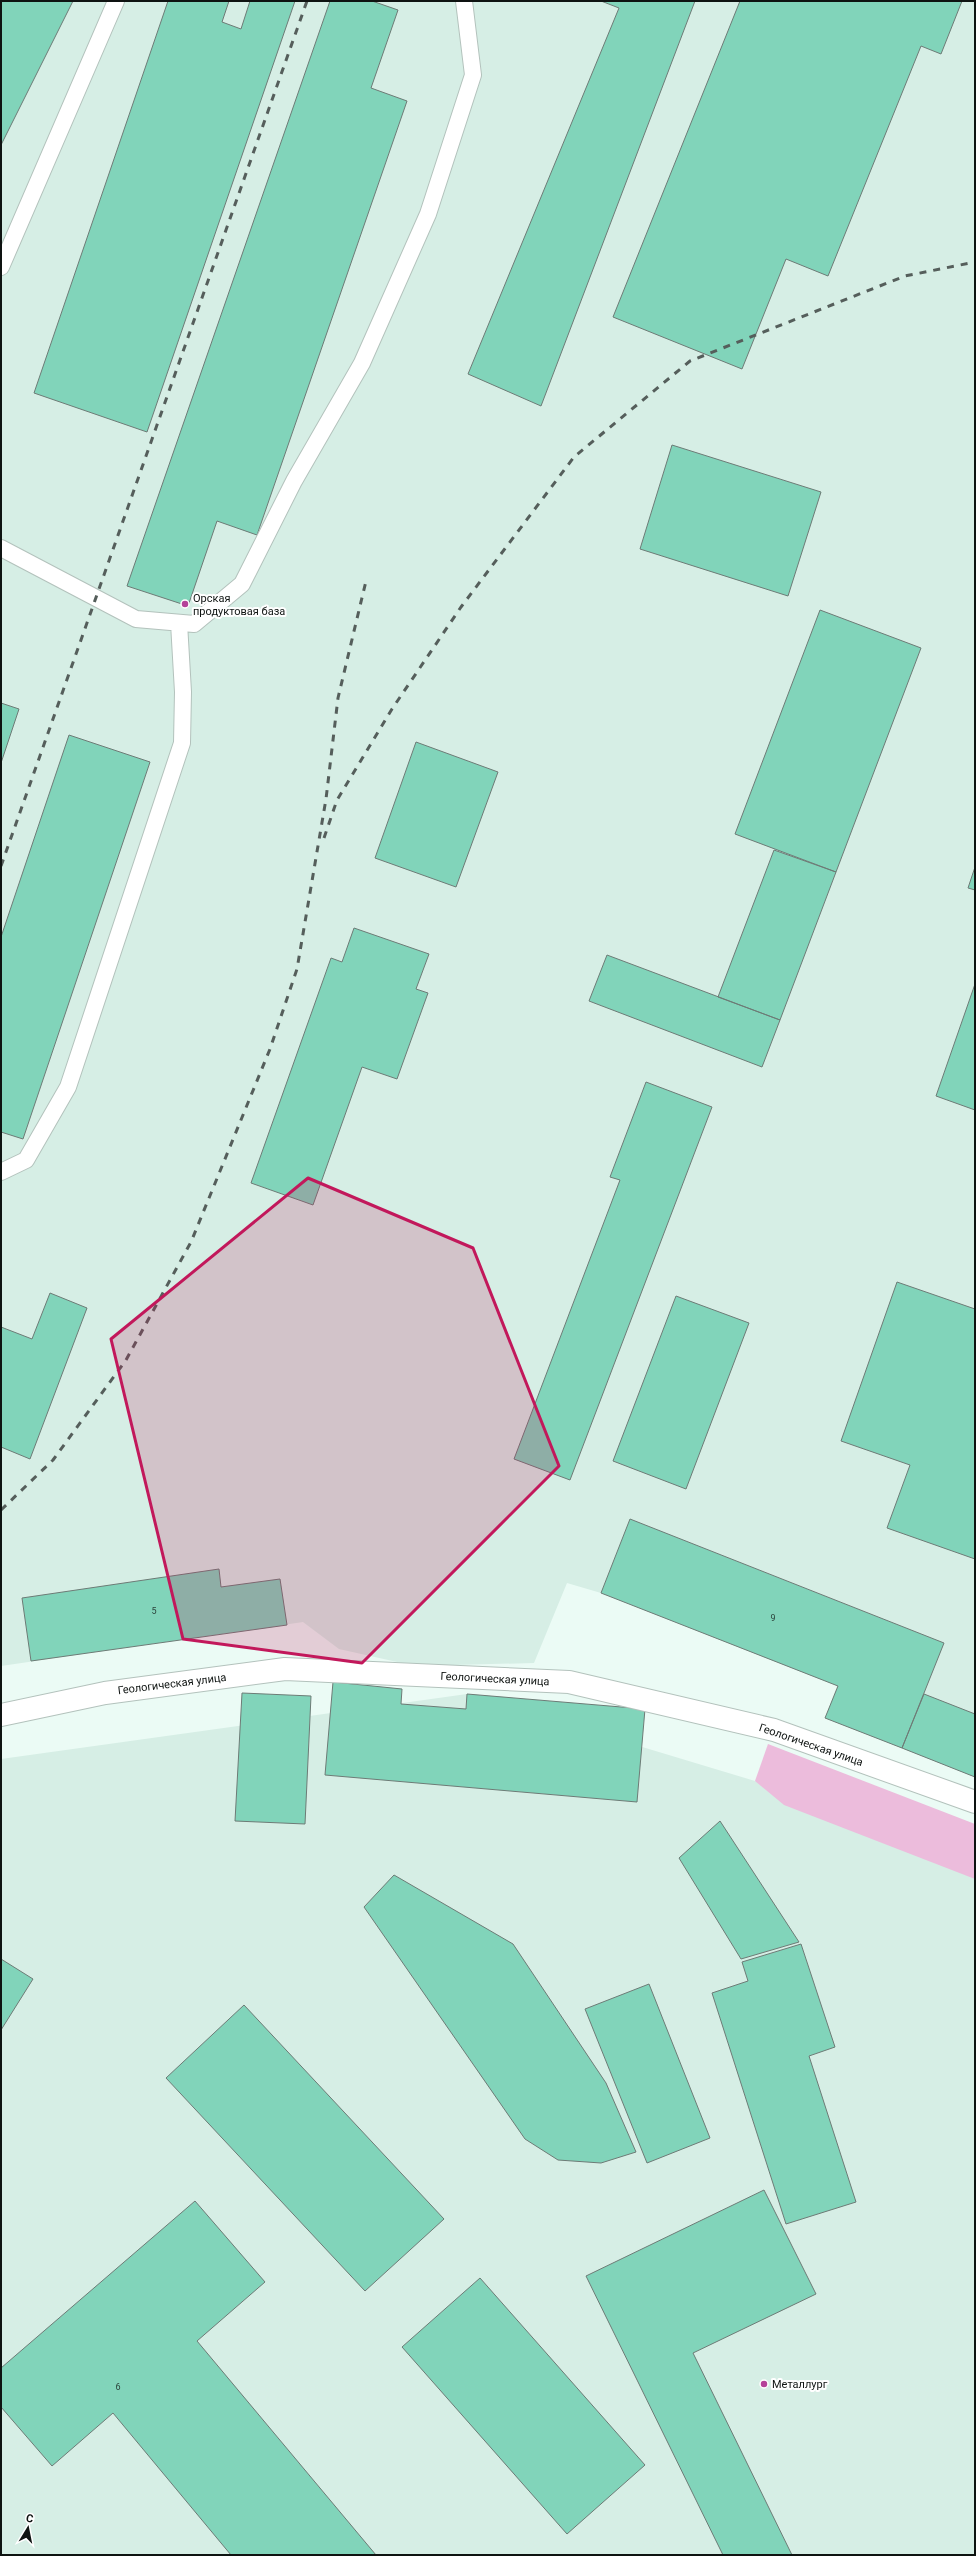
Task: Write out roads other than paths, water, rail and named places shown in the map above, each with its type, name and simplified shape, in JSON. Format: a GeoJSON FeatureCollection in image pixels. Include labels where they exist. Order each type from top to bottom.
{"type":"FeatureCollection","features":[{"type":"Feature","properties":{"kind":"street","name":"Геологическая улица"},"geometry":{"type":"LineString","coordinates":[[1,1715],[105,1693],[285,1670],[569,1682],[774,1730],[975,1802]]}},
{"type":"Feature","properties":{"kind":"lane"},"geometry":{"type":"LineString","coordinates":[[1,267],[116,1]]}},
{"type":"Feature","properties":{"kind":"lane"},"geometry":{"type":"LineString","coordinates":[[1,548],[136,619],[194,624],[242,584],[294,481],[362,363],[428,214],[473,76],[464,1]]}},
{"type":"Feature","properties":{"kind":"lane"},"geometry":{"type":"LineString","coordinates":[[1,1172],[26,1160],[68,1087],[182,744],[183,692],[179,623]]}},
{"type":"Feature","properties":{"kind":"railway"},"geometry":{"type":"LineString","coordinates":[[1,866],[307,1]]}},
{"type":"Feature","properties":{"kind":"railway"},"geometry":{"type":"LineString","coordinates":[[324,838],[337,800],[392,709],[461,607],[574,457],[690,361],[905,276],[975,262]]}},
{"type":"Feature","properties":{"kind":"railway"},"geometry":{"type":"LineString","coordinates":[[1,1510],[53,1460],[126,1360],[191,1242],[270,1049],[297,969],[326,799],[338,698],[366,581]]}},
{"type":"Feature","properties":{"kind":"place","name":"Орская продуктовая база"},"geometry":{"type":"Point","coordinates":[185,604]}},
{"type":"Feature","properties":{"kind":"place","name":"Металлург"},"geometry":{"type":"Point","coordinates":[764,2384]}}]}
